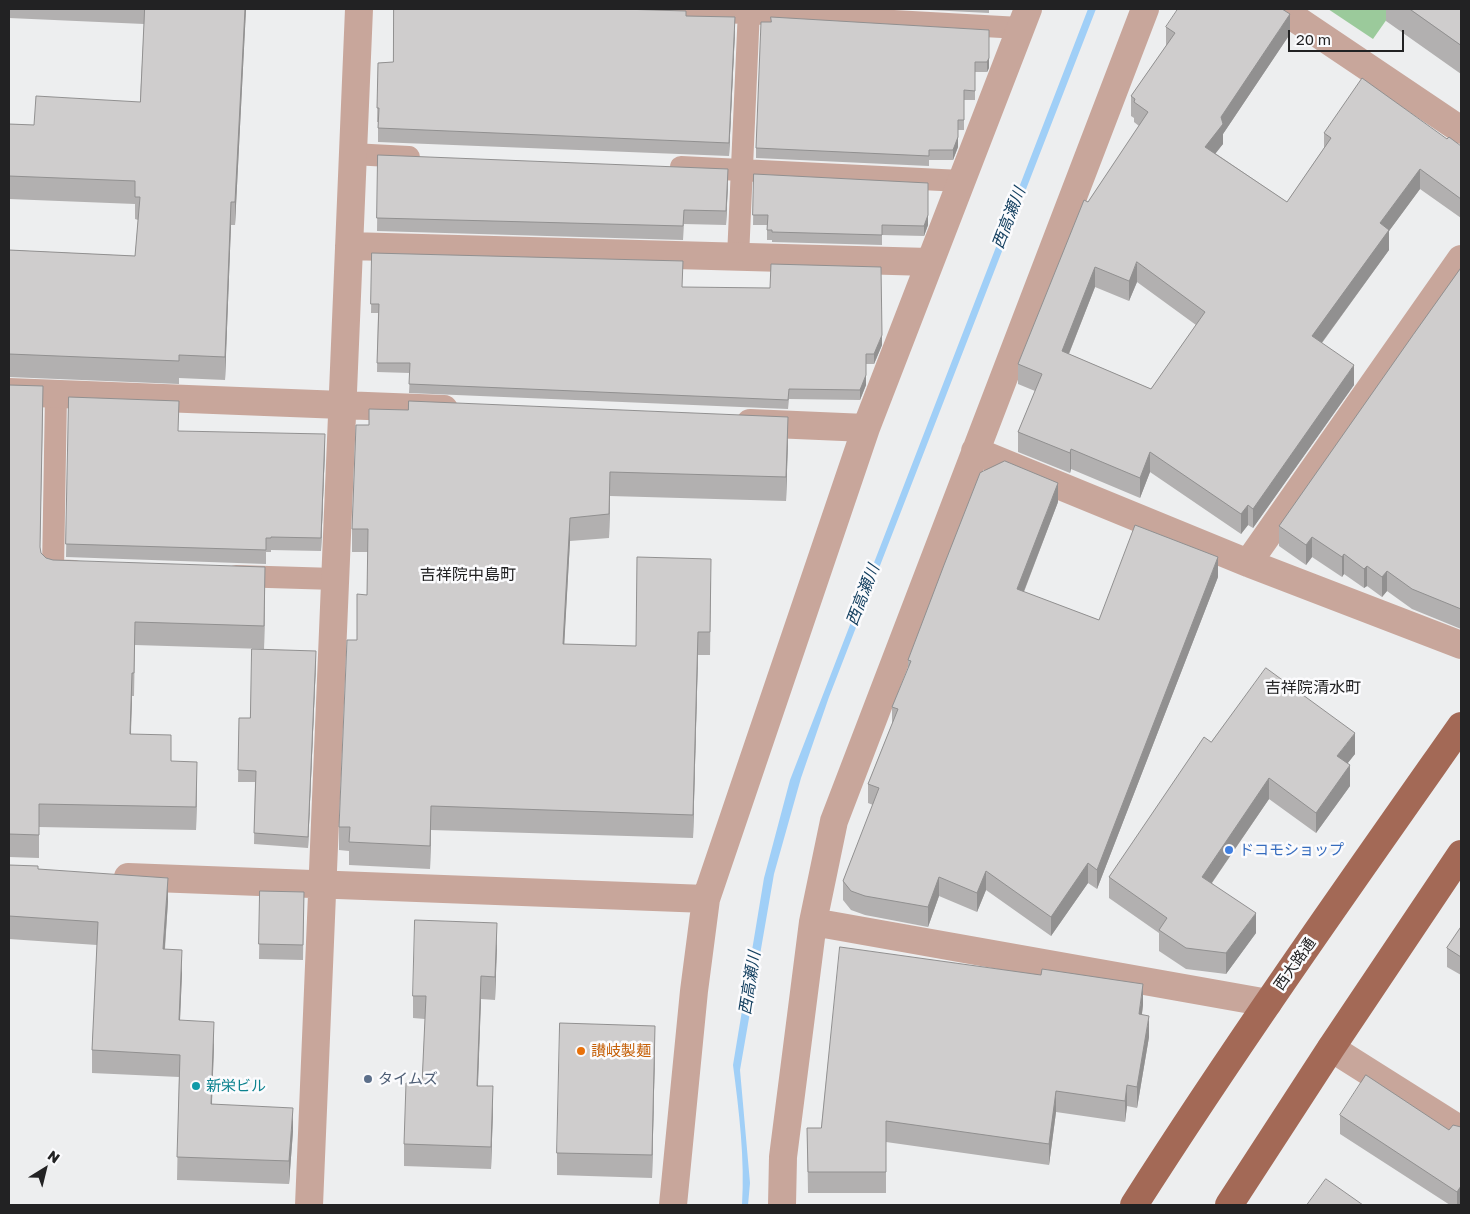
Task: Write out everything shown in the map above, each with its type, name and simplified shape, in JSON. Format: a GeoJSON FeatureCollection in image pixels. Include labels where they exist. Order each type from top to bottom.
{"type":"FeatureCollection","features":[{"type":"Feature","properties":{"kind":"main road","name":"西大路通"},"geometry":{"type":"LineString","coordinates":[[1134,1205],[1268,1002],[1461,726]]}},
{"type":"Feature","properties":{"kind":"main road"},"geometry":{"type":"LineString","coordinates":[[1229,1205],[1461,854]]}},
{"type":"Feature","properties":{"kind":"street"},"geometry":{"type":"LineString","coordinates":[[309,1205],[359,9]]}},
{"type":"Feature","properties":{"kind":"street"},"geometry":{"type":"LineString","coordinates":[[782,1205],[783,1157],[813,922],[834,821],[1145,9]]}},
{"type":"Feature","properties":{"kind":"street"},"geometry":{"type":"LineString","coordinates":[[1281,9],[1461,130]]}},
{"type":"Feature","properties":{"kind":"street"},"geometry":{"type":"LineString","coordinates":[[673,1205],[694,990],[706,899],[866,428],[1024,18]]}},
{"type":"Feature","properties":{"kind":"street"},"geometry":{"type":"LineString","coordinates":[[348,246],[930,262]]}},
{"type":"Feature","properties":{"kind":"street"},"geometry":{"type":"LineString","coordinates":[[1248,563],[1461,259]]}},
{"type":"Feature","properties":{"kind":"street"},"geometry":{"type":"LineString","coordinates":[[9,392],[470,411]]}},
{"type":"Feature","properties":{"kind":"street"},"geometry":{"type":"LineString","coordinates":[[727,422],[866,428]]}},
{"type":"Feature","properties":{"kind":"street"},"geometry":{"type":"LineString","coordinates":[[975,451],[1248,563],[1461,645]]}},
{"type":"Feature","properties":{"kind":"street"},"geometry":{"type":"LineString","coordinates":[[107,876],[706,899]]}},
{"type":"Feature","properties":{"kind":"street"},"geometry":{"type":"LineString","coordinates":[[813,922],[1268,1002]]}},
{"type":"Feature","properties":{"kind":"street"},"geometry":{"type":"LineString","coordinates":[[1331,1048],[1461,1130]]}},
{"type":"Feature","properties":{"kind":"lane"},"geometry":{"type":"LineString","coordinates":[[604,9],[1024,18]]}},
{"type":"Feature","properties":{"kind":"lane"},"geometry":{"type":"LineString","coordinates":[[738,257],[749,11]]}},
{"type":"Feature","properties":{"kind":"lane"},"geometry":{"type":"LineString","coordinates":[[352,154],[432,158]]}},
{"type":"Feature","properties":{"kind":"lane"},"geometry":{"type":"LineString","coordinates":[[662,167],[961,182]]}},
{"type":"Feature","properties":{"kind":"lane"},"geometry":{"type":"LineString","coordinates":[[56,394],[53,570],[92,572]]}},
{"type":"Feature","properties":{"kind":"lane"},"geometry":{"type":"LineString","coordinates":[[218,576],[335,579]]}},
{"type":"Feature","properties":{"kind":"green space"},"geometry":{"type":"Polygon","coordinates":[[[1328,9],[1394,9],[1373,39],[1328,9]]]}},
{"type":"Feature","properties":{"kind":"water","name":"西高瀬川"},"geometry":{"type":"Polygon","coordinates":[[[1088,9],[1096,9],[829,697],[801,778],[774,874],[740,1070],[750,1183],[748,1205],[742,1205],[742,1153],[733,1065],[764,878],[790,780],[1088,9]]]}},
{"type":"Feature","properties":{"kind":"building"},"geometry":{"type":"Polygon","coordinates":[[[145,9],[245,9],[235,202],[231,202],[225,357],[179,355],[179,361],[9,354],[9,250],[135,256],[140,197],[135,197],[135,181],[9,176],[9,124],[34,125],[36,96],[140,102],[145,9]]]}},
{"type":"Feature","properties":{"kind":"building"},"geometry":{"type":"Polygon","coordinates":[[[394,9],[621,9],[686,11],[686,16],[735,17],[729,143],[378,128],[378,63],[393,62],[394,9]]]}},
{"type":"Feature","properties":{"kind":"building"},"geometry":{"type":"Polygon","coordinates":[[[1178,9],[1282,9],[1290,14],[1221,117],[1223,124],[1205,147],[1287,202],[1331,138],[1324,133],[1362,78],[1447,139],[1449,137],[1461,146],[1461,199],[1420,169],[1380,223],[1389,230],[1312,336],[1354,365],[1253,509],[1248,505],[1241,514],[1150,452],[1140,478],[1071,449],[1070,453],[1018,432],[1042,374],[1018,364],[1084,200],[1088,202],[1148,112],[1134,102],[1135,99],[1131,96],[1175,33],[1166,27],[1178,9]],[[1137,262],[1129,281],[1095,267],[1062,351],[1151,389],[1205,312],[1137,262]]]}},
{"type":"Feature","properties":{"kind":"building"},"geometry":{"type":"Polygon","coordinates":[[[1410,9],[1461,9],[1461,45],[1410,9]]]}},
{"type":"Feature","properties":{"kind":"building"},"geometry":{"type":"Polygon","coordinates":[[[771,17],[989,30],[989,58],[987,62],[975,62],[975,91],[964,90],[964,120],[958,120],[958,137],[953,150],[929,150],[929,156],[756,148],[761,22],[771,22],[771,17]]]}},
{"type":"Feature","properties":{"kind":"building"},"geometry":{"type":"Polygon","coordinates":[[[378,155],[728,169],[726,211],[684,210],[683,226],[377,218],[378,155]]]}},
{"type":"Feature","properties":{"kind":"building"},"geometry":{"type":"Polygon","coordinates":[[[754,174],[928,183],[928,215],[924,226],[882,225],[882,235],[772,232],[772,230],[767,230],[768,215],[753,215],[754,174]]]}},
{"type":"Feature","properties":{"kind":"building"},"geometry":{"type":"Polygon","coordinates":[[[372,253],[683,261],[682,287],[770,288],[771,264],[881,267],[882,335],[874,354],[866,354],[866,375],[860,390],[789,389],[788,400],[409,384],[410,363],[377,363],[379,304],[371,304],[372,253]]]}},
{"type":"Feature","properties":{"kind":"building"},"geometry":{"type":"Polygon","coordinates":[[[1461,268],[1461,609],[1412,589],[1387,571],[1382,577],[1367,566],[1364,569],[1344,554],[1342,557],[1312,537],[1306,545],[1279,526],[1461,268]]]}},
{"type":"Feature","properties":{"kind":"building"},"geometry":{"type":"Polygon","coordinates":[[[9,385],[43,386],[40,547],[41,553],[46,558],[53,560],[265,567],[264,626],[135,622],[130,734],[171,735],[171,761],[197,762],[196,807],[39,804],[39,835],[9,834],[9,385]]]}},
{"type":"Feature","properties":{"kind":"building"},"geometry":{"type":"Polygon","coordinates":[[[69,397],[179,401],[178,431],[325,434],[321,538],[266,538],[266,550],[66,544],[69,397]]]}},
{"type":"Feature","properties":{"kind":"building"},"geometry":{"type":"Polygon","coordinates":[[[409,401],[788,417],[786,477],[610,472],[609,514],[570,518],[563,644],[636,646],[637,557],[711,559],[710,632],[698,632],[693,815],[431,806],[430,846],[349,842],[350,827],[339,827],[347,640],[357,640],[357,594],[367,595],[368,529],[352,529],[356,425],[369,425],[369,409],[408,410],[409,401]]]}},
{"type":"Feature","properties":{"kind":"building"},"geometry":{"type":"Polygon","coordinates":[[[1005,461],[1058,483],[1017,589],[1099,620],[1135,525],[1218,557],[1097,870],[1088,863],[1051,917],[986,871],[977,893],[939,877],[928,907],[865,896],[851,891],[843,881],[879,788],[868,784],[898,709],[892,707],[911,661],[908,660],[944,565],[980,473],[1005,461]]]}},
{"type":"Feature","properties":{"kind":"building"},"geometry":{"type":"Polygon","coordinates":[[[252,649],[316,651],[308,837],[254,833],[256,771],[238,770],[239,718],[250,718],[252,649]]]}},
{"type":"Feature","properties":{"kind":"building"},"geometry":{"type":"Polygon","coordinates":[[[1266,668],[1355,733],[1337,756],[1350,765],[1316,813],[1269,778],[1202,877],[1256,913],[1226,953],[1186,948],[1159,930],[1167,918],[1109,877],[1204,737],[1211,742],[1266,668]]]}},
{"type":"Feature","properties":{"kind":"building"},"geometry":{"type":"Polygon","coordinates":[[[9,865],[38,866],[38,869],[168,878],[163,949],[182,950],[179,1020],[214,1022],[211,1104],[293,1108],[289,1161],[177,1157],[180,1055],[92,1050],[98,922],[9,916],[9,865]]]}},
{"type":"Feature","properties":{"kind":"building"},"geometry":{"type":"Polygon","coordinates":[[[260,891],[304,892],[303,945],[259,944],[260,891]]]}},
{"type":"Feature","properties":{"kind":"building"},"geometry":{"type":"Polygon","coordinates":[[[415,920],[497,923],[495,977],[481,976],[477,1086],[493,1086],[491,1147],[404,1144],[406,1083],[422,1084],[426,996],[413,996],[415,920]]]}},
{"type":"Feature","properties":{"kind":"building"},"geometry":{"type":"Polygon","coordinates":[[[1461,927],[1461,957],[1447,948],[1461,927]]]}},
{"type":"Feature","properties":{"kind":"building"},"geometry":{"type":"Polygon","coordinates":[[[840,947],[1041,975],[1042,969],[1143,984],[1139,1014],[1149,1016],[1137,1087],[1127,1085],[1125,1101],[1056,1091],[1049,1144],[886,1121],[886,1172],[808,1172],[807,1128],[821,1128],[840,947]]]}},
{"type":"Feature","properties":{"kind":"building"},"geometry":{"type":"Polygon","coordinates":[[[560,1023],[655,1026],[652,1155],[557,1153],[560,1023]]]}},
{"type":"Feature","properties":{"kind":"building"},"geometry":{"type":"Polygon","coordinates":[[[1366,1075],[1449,1130],[1453,1125],[1461,1127],[1461,1186],[1457,1192],[1340,1115],[1366,1075]]]}},
{"type":"Feature","properties":{"kind":"building"},"geometry":{"type":"Polygon","coordinates":[[[1326,1179],[1363,1205],[1307,1205],[1326,1179]]]}},
{"type":"Feature","properties":{"kind":"place","name":"ドコモショップ"},"geometry":{"type":"Point","coordinates":[1229,850]}},
{"type":"Feature","properties":{"kind":"place","name":"讃岐製麺"},"geometry":{"type":"Point","coordinates":[581,1051]}},
{"type":"Feature","properties":{"kind":"place","name":"タイムズ"},"geometry":{"type":"Point","coordinates":[368,1079]}},
{"type":"Feature","properties":{"kind":"place","name":"新栄ビル"},"geometry":{"type":"Point","coordinates":[196,1086]}},
{"type":"Feature","properties":{"kind":"district","name":"吉祥院中島町"},"geometry":{"type":"Point","coordinates":[468,575]}},
{"type":"Feature","properties":{"kind":"district","name":"吉祥院清水町"},"geometry":{"type":"Point","coordinates":[1313,688]}}]}
